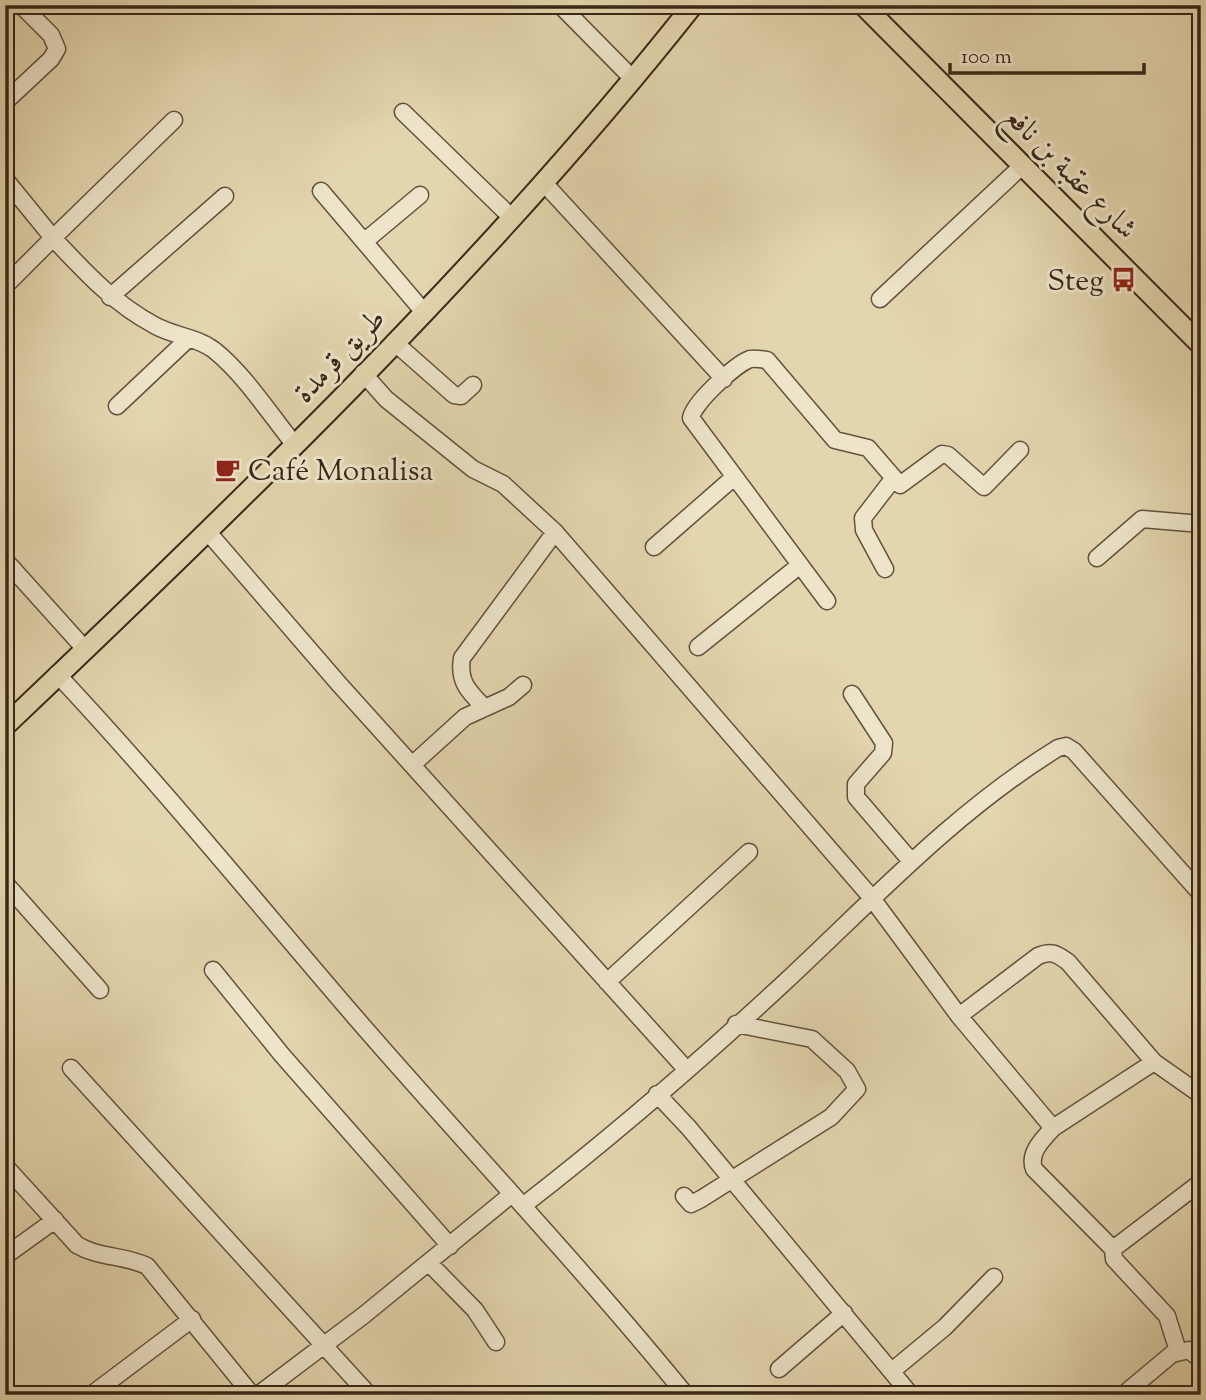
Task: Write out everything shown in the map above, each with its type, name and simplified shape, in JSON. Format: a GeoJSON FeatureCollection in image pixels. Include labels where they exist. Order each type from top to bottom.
{"type":"FeatureCollection","features":[{"type":"Feature","properties":{"kind":"main road","name":"طريق قرمدة"},"geometry":{"type":"LineString","coordinates":[[5,726],[207,531],[394,342],[544,183],[634,80],[693,5]]}},
{"type":"Feature","properties":{"kind":"main road","name":"شارع عقبة بن نافع"},"geometry":{"type":"LineString","coordinates":[[862,8],[1198,339]]}},
{"type":"Feature","properties":{"kind":"street"},"geometry":{"type":"LineString","coordinates":[[5,102],[51,59],[57,49],[51,35],[21,5]]}},
{"type":"Feature","properties":{"kind":"street"},"geometry":{"type":"LineString","coordinates":[[559,5],[634,80]]}},
{"type":"Feature","properties":{"kind":"street"},"geometry":{"type":"LineString","coordinates":[[403,112],[511,217]]}},
{"type":"Feature","properties":{"kind":"street"},"geometry":{"type":"LineString","coordinates":[[5,286],[174,120]]}},
{"type":"Feature","properties":{"kind":"street"},"geometry":{"type":"LineString","coordinates":[[880,299],[1023,165]]}},
{"type":"Feature","properties":{"kind":"street"},"geometry":{"type":"LineString","coordinates":[[5,179],[53,238],[110,297],[155,326],[201,343],[219,355],[294,444]]}},
{"type":"Feature","properties":{"kind":"street"},"geometry":{"type":"LineString","coordinates":[[544,183],[724,379]]}},
{"type":"Feature","properties":{"kind":"street"},"geometry":{"type":"LineString","coordinates":[[321,191],[423,311]]}},
{"type":"Feature","properties":{"kind":"street"},"geometry":{"type":"LineString","coordinates":[[366,241],[420,195]]}},
{"type":"Feature","properties":{"kind":"street"},"geometry":{"type":"LineString","coordinates":[[110,297],[225,196]]}},
{"type":"Feature","properties":{"kind":"street"},"geometry":{"type":"LineString","coordinates":[[117,406],[188,339]]}},
{"type":"Feature","properties":{"kind":"street"},"geometry":{"type":"LineString","coordinates":[[394,342],[454,395],[461,396],[473,385]]}},
{"type":"Feature","properties":{"kind":"street"},"geometry":{"type":"LineString","coordinates":[[827,601],[691,418],[696,406],[744,362],[752,359],[767,360],[835,440],[868,448],[893,479],[904,485],[942,454],[948,455],[984,487],[1020,450]]}},
{"type":"Feature","properties":{"kind":"street"},"geometry":{"type":"LineString","coordinates":[[363,373],[386,399],[473,469],[503,484],[555,532],[871,897],[959,1016],[1053,1128]]}},
{"type":"Feature","properties":{"kind":"street"},"geometry":{"type":"LineString","coordinates":[[654,547],[733,478]]}},
{"type":"Feature","properties":{"kind":"street"},"geometry":{"type":"LineString","coordinates":[[885,569],[864,530],[863,518],[893,479]]}},
{"type":"Feature","properties":{"kind":"street"},"geometry":{"type":"LineString","coordinates":[[1097,558],[1142,519],[1201,524]]}},
{"type":"Feature","properties":{"kind":"street"},"geometry":{"type":"LineString","coordinates":[[207,531],[412,765],[685,1068]]}},
{"type":"Feature","properties":{"kind":"street"},"geometry":{"type":"LineString","coordinates":[[485,708],[464,686],[460,671],[462,658],[555,532]]}},
{"type":"Feature","properties":{"kind":"street"},"geometry":{"type":"LineString","coordinates":[[5,560],[84,648]]}},
{"type":"Feature","properties":{"kind":"street"},"geometry":{"type":"LineString","coordinates":[[698,647],[800,565]]}},
{"type":"Feature","properties":{"kind":"street"},"geometry":{"type":"LineString","coordinates":[[57,674],[143,766],[356,1018],[686,1395]]}},
{"type":"Feature","properties":{"kind":"street"},"geometry":{"type":"LineString","coordinates":[[412,765],[457,723],[509,697],[523,685]]}},
{"type":"Feature","properties":{"kind":"street"},"geometry":{"type":"LineString","coordinates":[[852,694],[884,743],[883,753],[856,785],[856,797],[911,860]]}},
{"type":"Feature","properties":{"kind":"street"},"geometry":{"type":"LineString","coordinates":[[258,1395],[324,1347],[450,1246],[518,1200],[657,1094],[785,982],[911,860],[1047,755],[1066,746],[1074,751],[1201,894]]}},
{"type":"Feature","properties":{"kind":"street"},"geometry":{"type":"LineString","coordinates":[[607,982],[749,852]]}},
{"type":"Feature","properties":{"kind":"street"},"geometry":{"type":"LineString","coordinates":[[5,883],[100,990]]}},
{"type":"Feature","properties":{"kind":"street"},"geometry":{"type":"LineString","coordinates":[[959,1016],[1038,956],[1047,952],[1056,953],[1068,962],[1154,1062],[1201,1095]]}},
{"type":"Feature","properties":{"kind":"street"},"geometry":{"type":"LineString","coordinates":[[214,970],[282,1055],[450,1246]]}},
{"type":"Feature","properties":{"kind":"street"},"geometry":{"type":"LineString","coordinates":[[684,1196],[691,1204],[831,1117],[857,1089],[847,1071],[812,1039],[736,1024]]}},
{"type":"Feature","properties":{"kind":"street"},"geometry":{"type":"LineString","coordinates":[[1154,1062],[1053,1128],[1035,1150],[1032,1164],[1113,1249],[1114,1259],[1171,1322],[1178,1351]]}},
{"type":"Feature","properties":{"kind":"street"},"geometry":{"type":"LineString","coordinates":[[71,1068],[369,1395]]}},
{"type":"Feature","properties":{"kind":"street"},"geometry":{"type":"LineString","coordinates":[[657,1094],[731,1178],[911,1395]]}},
{"type":"Feature","properties":{"kind":"street"},"geometry":{"type":"LineString","coordinates":[[5,1166],[77,1245],[88,1252],[131,1258],[146,1266],[192,1318],[252,1395]]}},
{"type":"Feature","properties":{"kind":"street"},"geometry":{"type":"LineString","coordinates":[[1113,1249],[1201,1182]]}},
{"type":"Feature","properties":{"kind":"street"},"geometry":{"type":"LineString","coordinates":[[5,1256],[55,1220]]}},
{"type":"Feature","properties":{"kind":"street"},"geometry":{"type":"LineString","coordinates":[[429,1262],[475,1310],[496,1342]]}},
{"type":"Feature","properties":{"kind":"street"},"geometry":{"type":"LineString","coordinates":[[892,1371],[945,1327],[994,1277]]}},
{"type":"Feature","properties":{"kind":"street"},"geometry":{"type":"LineString","coordinates":[[779,1369],[844,1313]]}},
{"type":"Feature","properties":{"kind":"street"},"geometry":{"type":"LineString","coordinates":[[91,1395],[192,1318]]}},
{"type":"Feature","properties":{"kind":"street"},"geometry":{"type":"LineString","coordinates":[[1123,1395],[1178,1351],[1189,1350],[1201,1360]]}},
{"type":"Feature","properties":{"kind":"place","name":"Steg"},"geometry":{"type":"Point","coordinates":[1124,280]}},
{"type":"Feature","properties":{"kind":"place","name":"Café Monalisa"},"geometry":{"type":"Point","coordinates":[228,470]}}]}
